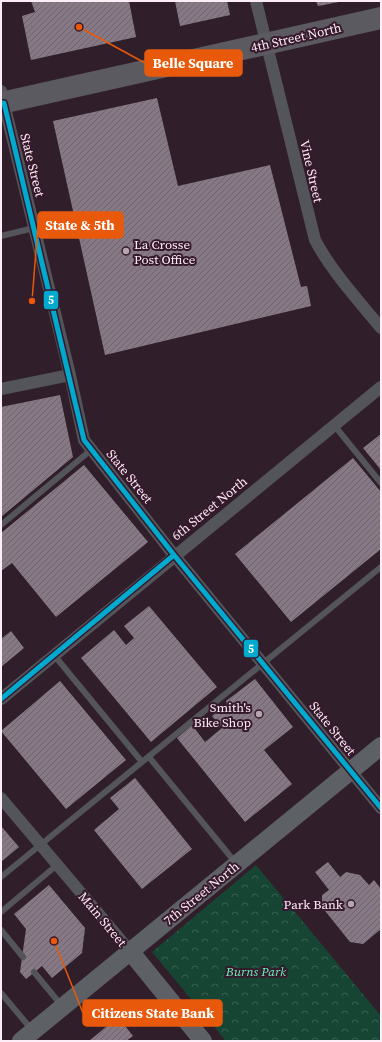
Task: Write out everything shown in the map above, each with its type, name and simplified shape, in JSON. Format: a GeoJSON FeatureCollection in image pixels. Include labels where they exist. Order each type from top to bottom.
{"type":"FeatureCollection","features":[{"type":"Feature","properties":{"kind":"highway","name":"4th Street North"},"geometry":{"type":"LineString","coordinates":[[2,99],[381,18]]}},
{"type":"Feature","properties":{"kind":"main road","name":"7th Street North"},"geometry":{"type":"LineString","coordinates":[[27,1036],[381,746]]}},
{"type":"Feature","properties":{"kind":"main road","name":"Main Street"},"geometry":{"type":"LineString","coordinates":[[130,951],[203,1041]]}},
{"type":"Feature","properties":{"kind":"street","name":"Vine Street"},"geometry":{"type":"LineString","coordinates":[[256,1],[315,240],[334,270],[381,328]]}},
{"type":"Feature","properties":{"kind":"street","name":"State Street"},"geometry":{"type":"LineString","coordinates":[[2,99],[70,375],[84,440],[174,555],[381,808]]}},
{"type":"Feature","properties":{"kind":"street"},"geometry":{"type":"LineString","coordinates":[[1,389],[70,375]]}},
{"type":"Feature","properties":{"kind":"street","name":"6th Street North"},"geometry":{"type":"LineString","coordinates":[[1,699],[381,386]]}},
{"type":"Feature","properties":{"kind":"street","name":"Main Street"},"geometry":{"type":"LineString","coordinates":[[1,798],[130,951]]}},
{"type":"Feature","properties":{"kind":"lane"},"geometry":{"type":"LineString","coordinates":[[1,236],[34,228]]}},
{"type":"Feature","properties":{"kind":"lane"},"geometry":{"type":"LineString","coordinates":[[334,425],[381,483]]}},
{"type":"Feature","properties":{"kind":"lane"},"geometry":{"type":"LineString","coordinates":[[1,526],[91,450]]}},
{"type":"Feature","properties":{"kind":"lane"},"geometry":{"type":"LineString","coordinates":[[1,877],[381,567]]}},
{"type":"Feature","properties":{"kind":"lane"},"geometry":{"type":"LineString","coordinates":[[54,655],[142,762]]}},
{"type":"Feature","properties":{"kind":"lane"},"geometry":{"type":"LineString","coordinates":[[148,757],[237,864]]}},
{"type":"Feature","properties":{"kind":"lane"},"geometry":{"type":"LineString","coordinates":[[1,912],[57,865]]}},
{"type":"Feature","properties":{"kind":"lane"},"geometry":{"type":"LineString","coordinates":[[1,930],[22,957]]}},
{"type":"Feature","properties":{"kind":"lane"},"geometry":{"type":"LineString","coordinates":[[34,972],[62,1007]]}},
{"type":"Feature","properties":{"kind":"lane"},"geometry":{"type":"LineString","coordinates":[[1,993],[27,1036]]}},
{"type":"Feature","properties":{"kind":"green space","name":"Burns Park"},"geometry":{"type":"Polygon","coordinates":[[[256,865],[381,1016],[381,1041],[226,1041],[152,952],[256,865]]]}},
{"type":"Feature","properties":{"kind":"building"},"geometry":{"type":"Polygon","coordinates":[[[31,1],[129,1],[136,37],[31,60],[22,16],[35,12],[31,1]]]}},
{"type":"Feature","properties":{"kind":"building"},"geometry":{"type":"Polygon","coordinates":[[[175,1],[227,1],[230,15],[180,26],[175,1]]]}},
{"type":"Feature","properties":{"kind":"building"},"geometry":{"type":"Polygon","coordinates":[[[316,1],[338,1],[339,2],[318,6],[316,1]]]}},
{"type":"Feature","properties":{"kind":"building"},"geometry":{"type":"Polygon","coordinates":[[[157,98],[178,186],[270,165],[301,287],[307,286],[311,306],[105,355],[53,121],[157,98]]]}},
{"type":"Feature","properties":{"kind":"building"},"geometry":{"type":"Polygon","coordinates":[[[60,395],[73,457],[1,517],[1,407],[60,395]]]}},
{"type":"Feature","properties":{"kind":"building"},"geometry":{"type":"Polygon","coordinates":[[[381,434],[381,470],[363,448],[381,434]]]}},
{"type":"Feature","properties":{"kind":"building"},"geometry":{"type":"Polygon","coordinates":[[[353,458],[381,492],[381,549],[291,622],[235,554],[353,458]]]}},
{"type":"Feature","properties":{"kind":"building"},"geometry":{"type":"Polygon","coordinates":[[[84,465],[148,542],[56,617],[12,563],[1,571],[1,533],[84,465]]]}},
{"type":"Feature","properties":{"kind":"building"},"geometry":{"type":"Polygon","coordinates":[[[149,606],[217,687],[151,742],[81,658],[114,630],[126,645],[134,638],[124,626],[149,606]]]}},
{"type":"Feature","properties":{"kind":"building"},"geometry":{"type":"Polygon","coordinates":[[[11,631],[24,648],[1,667],[1,639],[11,631]]]}},
{"type":"Feature","properties":{"kind":"building"},"geometry":{"type":"Polygon","coordinates":[[[255,679],[293,727],[264,750],[292,784],[245,822],[177,738],[192,725],[205,742],[222,728],[212,716],[227,704],[226,701],[255,679]]]}},
{"type":"Feature","properties":{"kind":"building"},"geometry":{"type":"Polygon","coordinates":[[[60,681],[126,760],[66,809],[1,731],[60,681]]]}},
{"type":"Feature","properties":{"kind":"building"},"geometry":{"type":"Polygon","coordinates":[[[135,778],[192,849],[142,889],[94,830],[119,809],[110,798],[135,778]]]}},
{"type":"Feature","properties":{"kind":"building"},"geometry":{"type":"Polygon","coordinates":[[[1,826],[19,847],[1,862],[1,826]]]}},
{"type":"Feature","properties":{"kind":"building","name":"Park Bank"},"geometry":{"type":"Polygon","coordinates":[[[328,862],[340,877],[346,872],[360,875],[369,885],[374,880],[381,889],[381,929],[363,944],[350,942],[322,907],[322,895],[329,890],[315,872],[328,862]]]}},
{"type":"Feature","properties":{"kind":"building"},"geometry":{"type":"Polygon","coordinates":[[[49,885],[85,928],[82,953],[52,978],[42,966],[26,979],[20,972],[26,929],[14,914],[49,885]]]}},
{"type":"Feature","properties":{"kind":"building"},"geometry":{"type":"Polygon","coordinates":[[[118,1017],[133,1036],[126,1041],[89,1041],[118,1017]]]}},
{"type":"Feature","properties":{"kind":"transit line","name":"5"},"geometry":{"type":"LineString","coordinates":[[1,103],[4,103],[84,440],[174,555],[381,808]]}},
{"type":"Feature","properties":{"kind":"transit line","name":"5"},"geometry":{"type":"LineString","coordinates":[[1,699],[174,555]]}},
{"type":"Feature","properties":{"kind":"place","name":"Belle Square"},"geometry":{"type":"Point","coordinates":[79,27]}},
{"type":"Feature","properties":{"kind":"place","name":"La Crosse Post Office"},"geometry":{"type":"Point","coordinates":[126,251]}},
{"type":"Feature","properties":{"kind":"place","name":"State & 5th"},"geometry":{"type":"Point","coordinates":[32,301]}},
{"type":"Feature","properties":{"kind":"place","name":"Smith's Bike Shop"},"geometry":{"type":"Point","coordinates":[259,714]}},
{"type":"Feature","properties":{"kind":"place","name":"Park Bank"},"geometry":{"type":"Point","coordinates":[351,904]}},
{"type":"Feature","properties":{"kind":"place","name":"Citizens State Bank"},"geometry":{"type":"Point","coordinates":[54,941]}}]}
